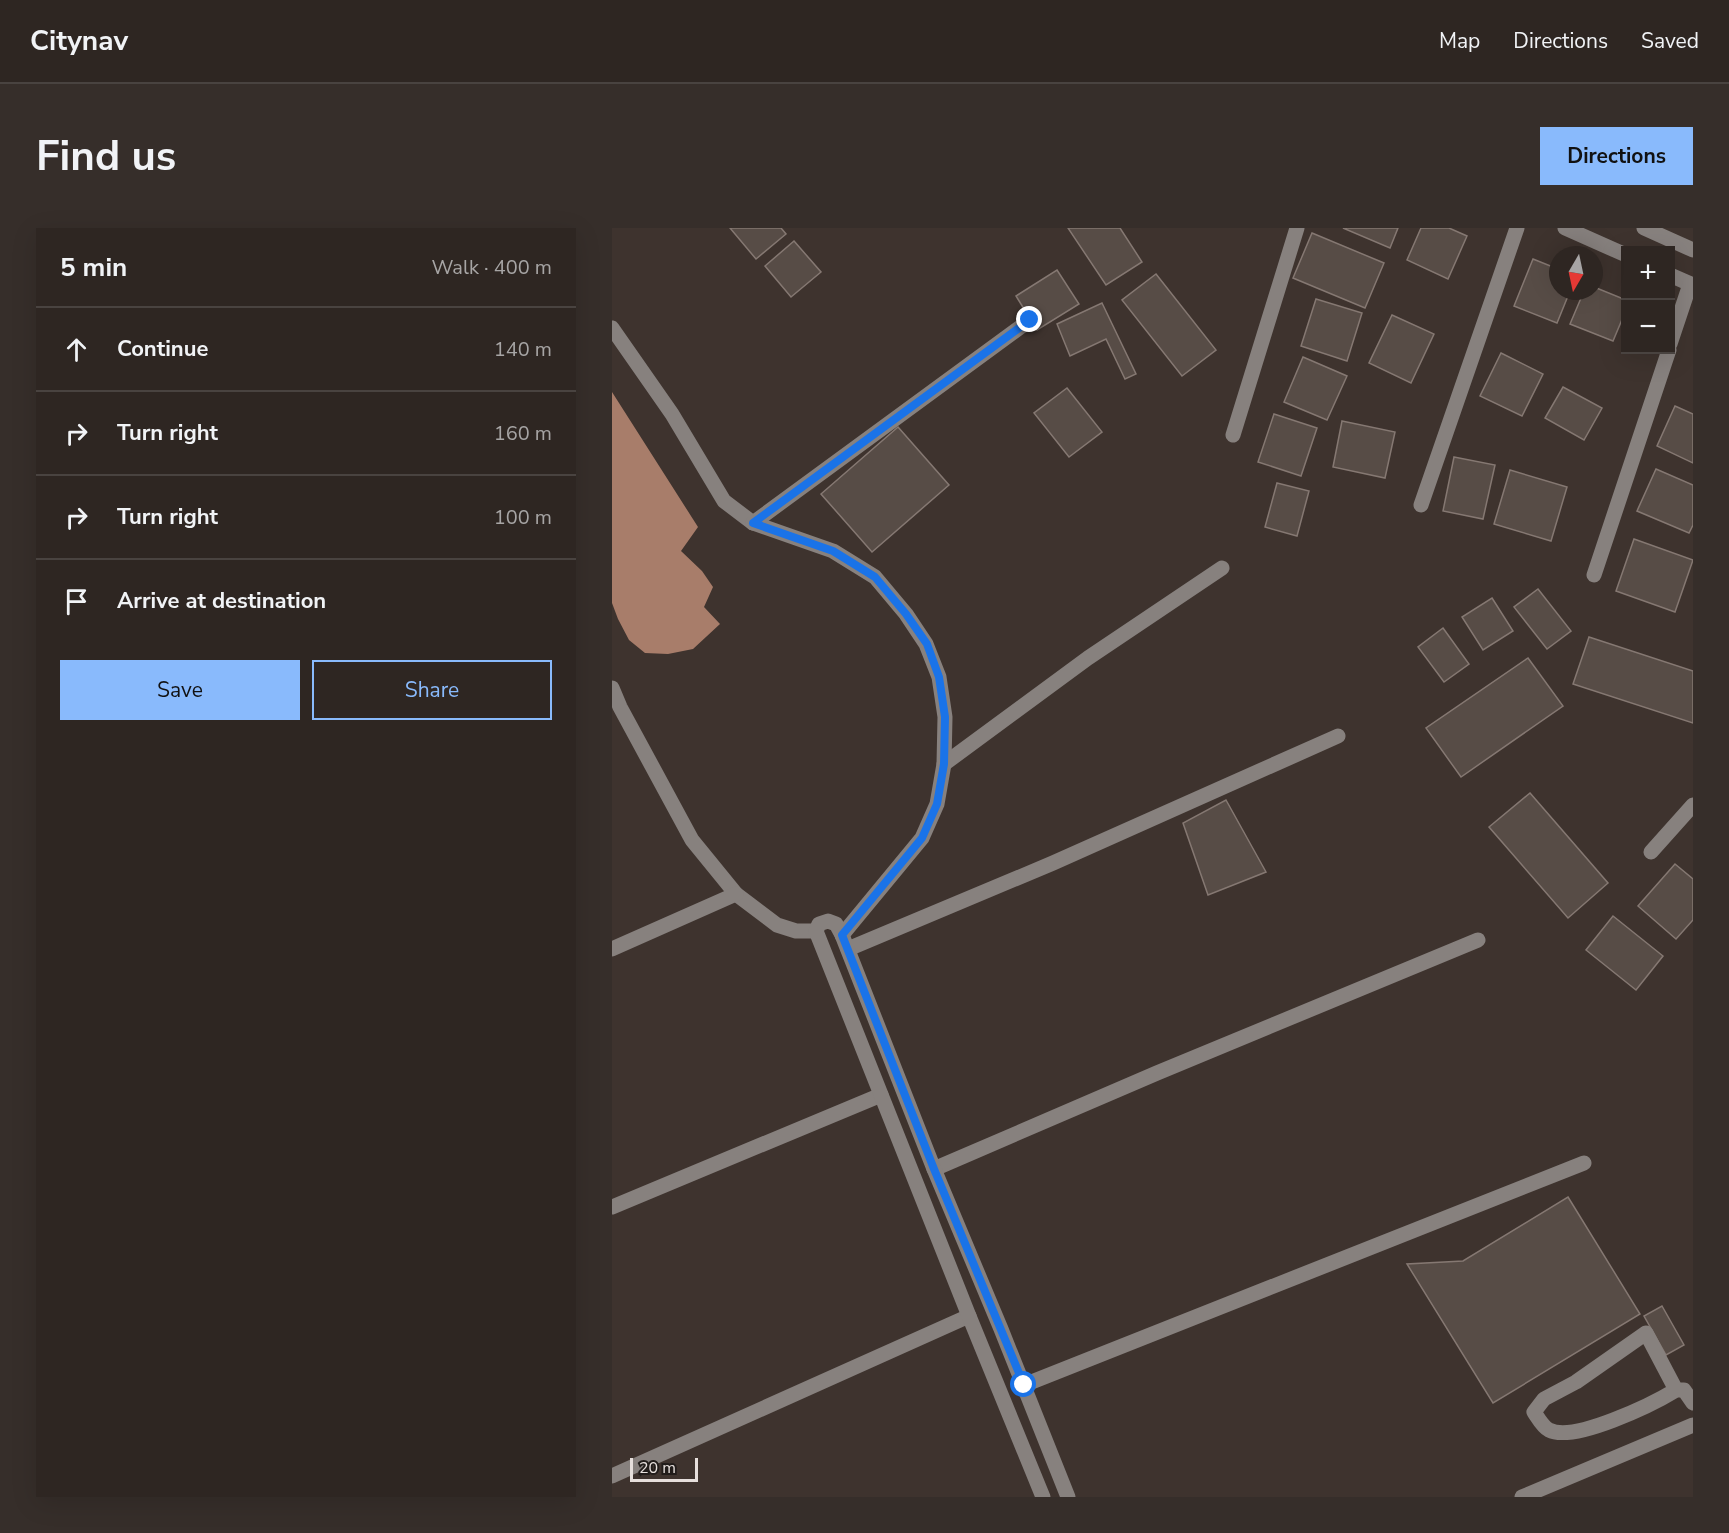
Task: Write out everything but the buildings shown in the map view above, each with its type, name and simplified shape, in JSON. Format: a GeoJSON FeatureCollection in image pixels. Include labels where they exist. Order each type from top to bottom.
{"type":"FeatureCollection","features":[{"type":"Feature","properties":{"kind":"street"},"geometry":{"type":"LineString","coordinates":[[1233,435],[1297,228]]}},
{"type":"Feature","properties":{"kind":"street"},"geometry":{"type":"LineString","coordinates":[[1421,505],[1517,228]]}},
{"type":"Feature","properties":{"kind":"street"},"geometry":{"type":"LineString","coordinates":[[1564,228],[1621,253]]}},
{"type":"Feature","properties":{"kind":"street"},"geometry":{"type":"LineString","coordinates":[[1644,228],[1693,250]]}},
{"type":"Feature","properties":{"kind":"street"},"geometry":{"type":"LineString","coordinates":[[1675,277],[1692,284],[1675,333]]}},
{"type":"Feature","properties":{"kind":"street"},"geometry":{"type":"LineString","coordinates":[[753,523],[1030,320]]}},
{"type":"Feature","properties":{"kind":"street"},"geometry":{"type":"LineString","coordinates":[[612,328],[672,414],[724,501],[753,523],[833,551],[875,577],[906,614],[927,644],[939,677],[945,717],[944,764],[937,804],[922,838],[845,942]]}},
{"type":"Feature","properties":{"kind":"street"},"geometry":{"type":"LineString","coordinates":[[1594,575],[1667,354]]}},
{"type":"Feature","properties":{"kind":"street"},"geometry":{"type":"LineString","coordinates":[[944,764],[1088,658],[1222,568]]}},
{"type":"Feature","properties":{"kind":"street"},"geometry":{"type":"LineString","coordinates":[[612,688],[616,709],[692,840],[736,894],[777,925],[796,931],[816,931]]}},
{"type":"Feature","properties":{"kind":"street"},"geometry":{"type":"LineString","coordinates":[[845,942],[1053,863],[1338,736]]}},
{"type":"Feature","properties":{"kind":"street"},"geometry":{"type":"LineString","coordinates":[[1651,852],[1693,805]]}},
{"type":"Feature","properties":{"kind":"street"},"geometry":{"type":"LineString","coordinates":[[612,949],[736,894]]}},
{"type":"Feature","properties":{"kind":"street"},"geometry":{"type":"LineString","coordinates":[[1043,1497],[816,931],[819,924],[828,921],[836,924],[845,942],[934,1169],[1068,1497]]}},
{"type":"Feature","properties":{"kind":"street"},"geometry":{"type":"LineString","coordinates":[[934,1169],[1156,1073],[1478,940]]}},
{"type":"Feature","properties":{"kind":"street"},"geometry":{"type":"LineString","coordinates":[[612,1207],[881,1095]]}},
{"type":"Feature","properties":{"kind":"street"},"geometry":{"type":"LineString","coordinates":[[1024,1385],[1584,1163]]}},
{"type":"Feature","properties":{"kind":"street"},"geometry":{"type":"LineString","coordinates":[[612,1476],[969,1316]]}},
{"type":"Feature","properties":{"kind":"street"},"geometry":{"type":"LineString","coordinates":[[1676,1390],[1646,1333],[1576,1382],[1545,1399],[1534,1412],[1548,1430],[1562,1434],[1607,1422],[1676,1390],[1684,1390],[1693,1403]]}},
{"type":"Feature","properties":{"kind":"street"},"geometry":{"type":"LineString","coordinates":[[1529,1495],[1693,1425]]}},
{"type":"Feature","properties":{"kind":"shaded area"},"geometry":{"type":"Polygon","coordinates":[[[612,392],[698,527],[681,551],[702,571],[713,587],[704,607],[720,624],[693,649],[668,654],[645,653],[629,640],[612,603],[612,392]]]}},
{"type":"Feature","properties":{"kind":"route"},"geometry":{"type":"LineString","coordinates":[[1024,1385],[934,1169],[842,935],[922,838],[937,804],[944,764],[945,717],[939,677],[927,644],[906,614],[875,577],[833,551],[753,523],[1030,320]]}}]}
